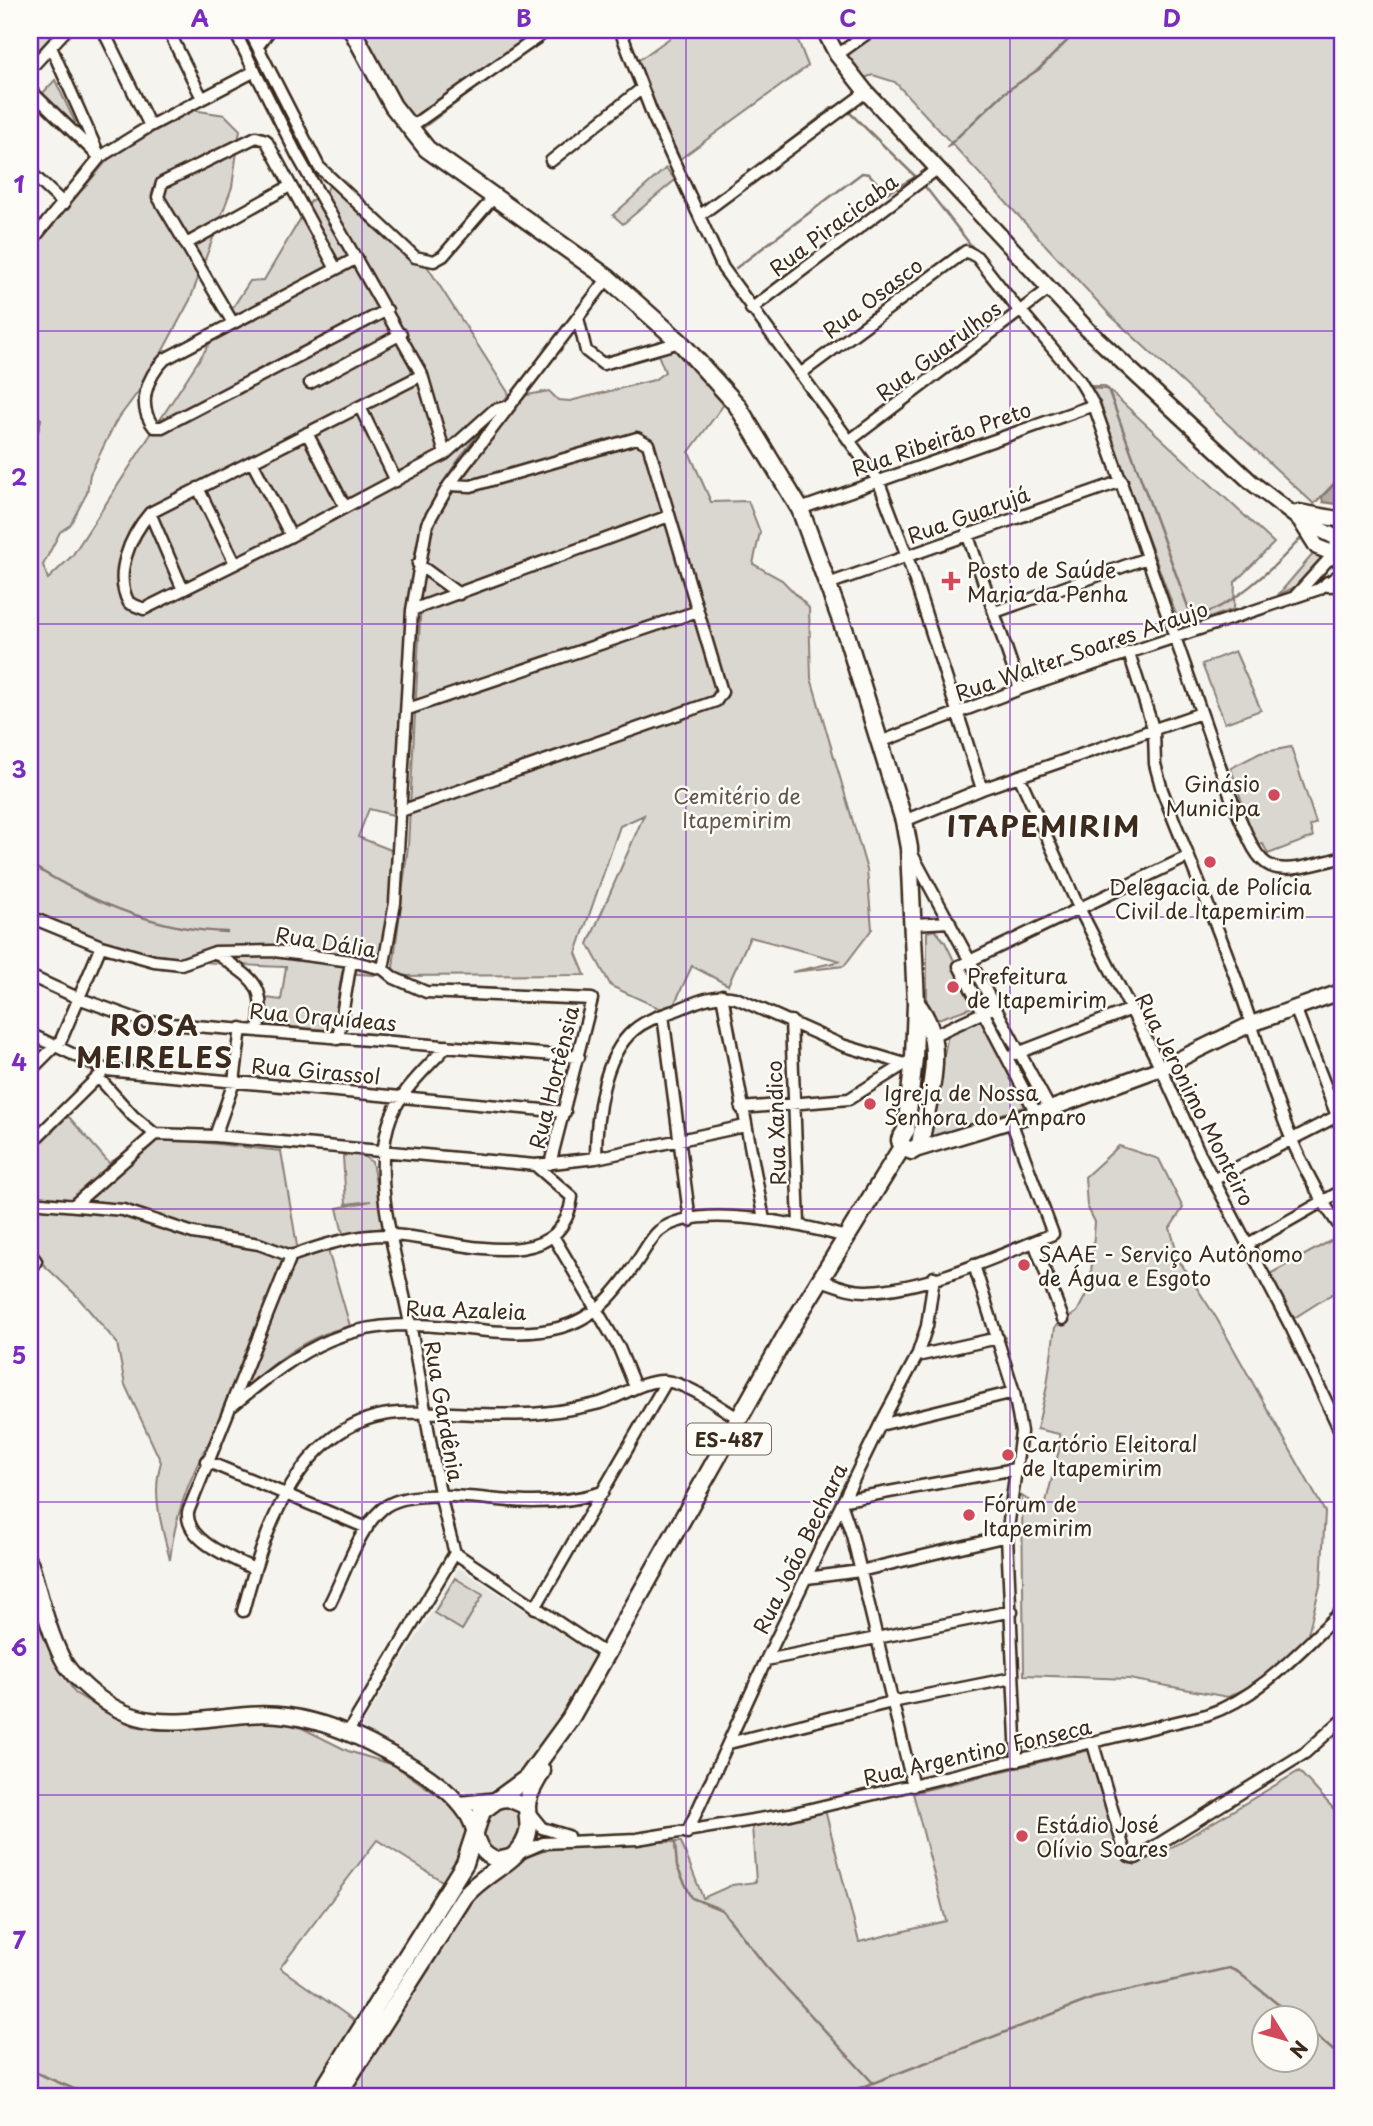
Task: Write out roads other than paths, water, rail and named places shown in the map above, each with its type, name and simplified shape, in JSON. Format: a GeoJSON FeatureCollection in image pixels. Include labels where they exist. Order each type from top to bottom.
{"type":"FeatureCollection","features":[{"type":"Feature","properties":{"kind":"main road"},"geometry":{"type":"LineString","coordinates":[[352,30],[393,106],[428,149],[608,278],[680,342],[737,405],[800,509],[828,584],[880,742],[904,821],[909,848],[916,1003],[910,1061],[911,1141]]}},
{"type":"Feature","properties":{"kind":"main road"},"geometry":{"type":"LineString","coordinates":[[824,30],[837,55],[866,92],[1049,289],[1193,428],[1284,507],[1299,519],[1341,537]]}},
{"type":"Feature","properties":{"kind":"main road"},"geometry":{"type":"LineString","coordinates":[[1284,507],[1343,520]]}},
{"type":"Feature","properties":{"kind":"main road"},"geometry":{"type":"LineString","coordinates":[[1299,519],[1315,544],[1338,559]]}},
{"type":"Feature","properties":{"kind":"main road"},"geometry":{"type":"LineString","coordinates":[[911,1141],[1011,1121],[1043,1111],[1161,1068],[1251,1024],[1343,991]]}},
{"type":"Feature","properties":{"kind":"main road"},"geometry":{"type":"LineString","coordinates":[[911,1141],[934,1062],[934,1035],[930,1022],[916,1003]]}},
{"type":"Feature","properties":{"kind":"main road","name":"ES-487"},"geometry":{"type":"LineString","coordinates":[[517,1855],[528,1834],[527,1807],[532,1789],[561,1735],[785,1337],[846,1237],[911,1141]]}},
{"type":"Feature","properties":{"kind":"main road"},"geometry":{"type":"LineString","coordinates":[[30,1562],[62,1658],[87,1688],[120,1712],[153,1723],[245,1716],[288,1716],[348,1732],[403,1761],[460,1804],[475,1832],[480,1849],[492,1859],[501,1860],[517,1855]]}},
{"type":"Feature","properties":{"kind":"main road","name":"ES-487"},"geometry":{"type":"LineString","coordinates":[[319,2096],[466,1863],[482,1811],[527,1778],[561,1735]]}},
{"type":"Feature","properties":{"kind":"main road"},"geometry":{"type":"LineString","coordinates":[[460,1804],[513,1800],[527,1807]]}},
{"type":"Feature","properties":{"kind":"main road"},"geometry":{"type":"LineString","coordinates":[[337,2096],[464,1897],[482,1877],[517,1855]]}},
{"type":"Feature","properties":{"kind":"street"},"geometry":{"type":"LineString","coordinates":[[30,69],[66,30]]}},
{"type":"Feature","properties":{"kind":"street"},"geometry":{"type":"LineString","coordinates":[[103,30],[150,126]]}},
{"type":"Feature","properties":{"kind":"street"},"geometry":{"type":"LineString","coordinates":[[168,30],[202,98]]}},
{"type":"Feature","properties":{"kind":"street"},"geometry":{"type":"LineString","coordinates":[[234,30],[297,155],[422,374],[445,454]]}},
{"type":"Feature","properties":{"kind":"street"},"geometry":{"type":"LineString","coordinates":[[249,30],[319,167]]}},
{"type":"Feature","properties":{"kind":"street"},"geometry":{"type":"LineString","coordinates":[[258,46],[270,30]]}},
{"type":"Feature","properties":{"kind":"street"},"geometry":{"type":"LineString","coordinates":[[409,128],[548,30]]}},
{"type":"Feature","properties":{"kind":"street"},"geometry":{"type":"LineString","coordinates":[[620,30],[641,89],[723,268],[878,480],[908,556],[982,789]]}},
{"type":"Feature","properties":{"kind":"street"},"geometry":{"type":"LineString","coordinates":[[837,55],[872,30]]}},
{"type":"Feature","properties":{"kind":"street"},"geometry":{"type":"LineString","coordinates":[[51,47],[100,157]]}},
{"type":"Feature","properties":{"kind":"street"},"geometry":{"type":"LineString","coordinates":[[30,243],[100,157],[150,126],[255,71]]}},
{"type":"Feature","properties":{"kind":"street"},"geometry":{"type":"LineString","coordinates":[[551,161],[641,89]]}},
{"type":"Feature","properties":{"kind":"street"},"geometry":{"type":"LineString","coordinates":[[30,90],[100,157]]}},
{"type":"Feature","properties":{"kind":"street"},"geometry":{"type":"LineString","coordinates":[[699,216],[866,92]]}},
{"type":"Feature","properties":{"kind":"street"},"geometry":{"type":"LineString","coordinates":[[233,323],[158,197],[162,183],[256,137],[266,140],[336,269]]}},
{"type":"Feature","properties":{"kind":"street"},"geometry":{"type":"LineString","coordinates":[[297,155],[319,167],[415,257],[424,261],[443,256],[494,197]]}},
{"type":"Feature","properties":{"kind":"street","name":"Rua Piracicaba"},"geometry":{"type":"LineString","coordinates":[[751,309],[937,169]]}},
{"type":"Feature","properties":{"kind":"street"},"geometry":{"type":"LineString","coordinates":[[30,172],[64,204]]}},
{"type":"Feature","properties":{"kind":"street"},"geometry":{"type":"LineString","coordinates":[[186,243],[289,186]]}},
{"type":"Feature","properties":{"kind":"street","name":"Rua Osasco"},"geometry":{"type":"LineString","coordinates":[[800,374],[966,251],[977,257],[1021,312]]}},
{"type":"Feature","properties":{"kind":"street"},"geometry":{"type":"LineString","coordinates":[[357,258],[165,359],[157,367],[144,404],[155,427],[162,428],[387,310]]}},
{"type":"Feature","properties":{"kind":"street"},"geometry":{"type":"LineString","coordinates":[[383,970],[393,923],[412,610],[427,524],[449,485],[608,278]]}},
{"type":"Feature","properties":{"kind":"street","name":"Rua Guarulhos"},"geometry":{"type":"LineString","coordinates":[[849,441],[1049,289]]}},
{"type":"Feature","properties":{"kind":"street"},"geometry":{"type":"LineString","coordinates":[[1021,312],[1080,381],[1094,405],[1234,805],[1254,850],[1274,869],[1290,870],[1343,857]]}},
{"type":"Feature","properties":{"kind":"street"},"geometry":{"type":"LineString","coordinates":[[578,318],[586,351],[603,364],[680,342]]}},
{"type":"Feature","properties":{"kind":"street"},"geometry":{"type":"LineString","coordinates":[[310,383],[401,334]]}},
{"type":"Feature","properties":{"kind":"street"},"geometry":{"type":"LineString","coordinates":[[422,374],[150,513],[138,530],[124,562],[121,583],[124,594],[133,607],[145,609],[396,481],[445,454],[488,414],[509,406]]}},
{"type":"Feature","properties":{"kind":"street","name":"Rua Ribeirão Preto"},"geometry":{"type":"LineString","coordinates":[[800,509],[1094,405]]}},
{"type":"Feature","properties":{"kind":"street"},"geometry":{"type":"LineString","coordinates":[[360,407],[396,481]]}},
{"type":"Feature","properties":{"kind":"street"},"geometry":{"type":"LineString","coordinates":[[307,433],[345,507]]}},
{"type":"Feature","properties":{"kind":"street"},"geometry":{"type":"LineString","coordinates":[[401,811],[716,701],[722,692],[648,444],[637,438],[471,486],[449,485]]}},
{"type":"Feature","properties":{"kind":"street"},"geometry":{"type":"LineString","coordinates":[[252,462],[291,536]]}},
{"type":"Feature","properties":{"kind":"street","name":"Rua Guarujá"},"geometry":{"type":"LineString","coordinates":[[828,584],[967,533],[1122,481]]}},
{"type":"Feature","properties":{"kind":"street"},"geometry":{"type":"LineString","coordinates":[[198,488],[235,562]]}},
{"type":"Feature","properties":{"kind":"street"},"geometry":{"type":"LineString","coordinates":[[150,513],[183,590]]}},
{"type":"Feature","properties":{"kind":"street"},"geometry":{"type":"LineString","coordinates":[[412,610],[669,516]]}},
{"type":"Feature","properties":{"kind":"street"},"geometry":{"type":"LineString","coordinates":[[967,533],[1020,689]]}},
{"type":"Feature","properties":{"kind":"street"},"geometry":{"type":"LineString","coordinates":[[1338,559],[1341,537]]}},
{"type":"Feature","properties":{"kind":"street"},"geometry":{"type":"LineString","coordinates":[[995,612],[1146,558]]}},
{"type":"Feature","properties":{"kind":"street","name":"Rua Walter Soares Araujo"},"geometry":{"type":"LineString","coordinates":[[1296,595],[1338,559]]}},
{"type":"Feature","properties":{"kind":"street"},"geometry":{"type":"LineString","coordinates":[[418,564],[459,594]]}},
{"type":"Feature","properties":{"kind":"street","name":"Rua Walter Soares Araujo"},"geometry":{"type":"LineString","coordinates":[[880,742],[1020,689],[1336,583],[1343,572]]}},
{"type":"Feature","properties":{"kind":"street"},"geometry":{"type":"LineString","coordinates":[[408,709],[698,611]]}},
{"type":"Feature","properties":{"kind":"street"},"geometry":{"type":"LineString","coordinates":[[1129,653],[1154,731],[1157,772],[1251,1024],[1271,1094],[1291,1140],[1343,1231]]}},
{"type":"Feature","properties":{"kind":"street"},"geometry":{"type":"LineString","coordinates":[[904,821],[982,789],[1201,713]]}},
{"type":"Feature","properties":{"kind":"street","name":"Rua Jeronimo Monteiro"},"geometry":{"type":"LineString","coordinates":[[1019,776],[1129,1010],[1161,1068],[1213,1180],[1248,1244],[1342,1433]]}},
{"type":"Feature","properties":{"kind":"street"},"geometry":{"type":"LineString","coordinates":[[909,848],[972,960],[1019,1053],[1043,1111]]}},
{"type":"Feature","properties":{"kind":"street"},"geometry":{"type":"LineString","coordinates":[[1043,1111],[982,1013],[959,966],[1187,857]]}},
{"type":"Feature","properties":{"kind":"street","name":"Rua Dália"},"geometry":{"type":"LineString","coordinates":[[30,916],[130,956],[181,964],[215,952],[274,951],[351,961],[383,970],[394,978],[426,992],[592,999]]}},
{"type":"Feature","properties":{"kind":"street"},"geometry":{"type":"LineString","coordinates":[[913,924],[950,922]]}},
{"type":"Feature","properties":{"kind":"street"},"geometry":{"type":"LineString","coordinates":[[30,1071],[54,1048],[67,1028],[102,946]]}},
{"type":"Feature","properties":{"kind":"street"},"geometry":{"type":"LineString","coordinates":[[215,952],[258,987],[262,1004],[258,1028]]}},
{"type":"Feature","properties":{"kind":"street"},"geometry":{"type":"LineString","coordinates":[[338,1038],[351,961]]}},
{"type":"Feature","properties":{"kind":"street","name":"Rua Orquídeas"},"geometry":{"type":"LineString","coordinates":[[30,976],[78,998],[145,1022],[258,1028],[338,1038],[579,1057]]}},
{"type":"Feature","properties":{"kind":"street"},"geometry":{"type":"LineString","coordinates":[[722,995],[744,1126],[764,1220]]}},
{"type":"Feature","properties":{"kind":"street"},"geometry":{"type":"LineString","coordinates":[[596,1158],[599,1121],[613,1058],[633,1031],[663,1015],[722,995],[791,1021],[842,1045],[910,1061]]}},
{"type":"Feature","properties":{"kind":"street","name":"Rua Hortênsia"},"geometry":{"type":"LineString","coordinates":[[550,1164],[592,999]]}},
{"type":"Feature","properties":{"kind":"street"},"geometry":{"type":"LineString","coordinates":[[934,1035],[995,1007]]}},
{"type":"Feature","properties":{"kind":"street"},"geometry":{"type":"LineString","coordinates":[[1007,1056],[1129,1010]]}},
{"type":"Feature","properties":{"kind":"street"},"geometry":{"type":"LineString","coordinates":[[1213,1180],[1340,1114],[1296,1010]]}},
{"type":"Feature","properties":{"kind":"street"},"geometry":{"type":"LineString","coordinates":[[663,1015],[691,1221]]}},
{"type":"Feature","properties":{"kind":"street","name":"Rua Xandico"},"geometry":{"type":"LineString","coordinates":[[791,1021],[792,1104],[799,1224]]}},
{"type":"Feature","properties":{"kind":"street"},"geometry":{"type":"LineString","coordinates":[[215,1136],[234,1082],[241,1028]]}},
{"type":"Feature","properties":{"kind":"street","name":"Rua Girassol"},"geometry":{"type":"LineString","coordinates":[[30,1034],[102,1073],[234,1082],[565,1112]]}},
{"type":"Feature","properties":{"kind":"street","name":"Rua Gardênia"},"geometry":{"type":"LineString","coordinates":[[447,1046],[400,1097],[388,1127],[384,1152],[390,1235],[410,1323],[441,1497],[455,1553]]}},
{"type":"Feature","properties":{"kind":"street"},"geometry":{"type":"LineString","coordinates":[[741,1108],[849,1099],[910,1061]]}},
{"type":"Feature","properties":{"kind":"street"},"geometry":{"type":"LineString","coordinates":[[30,1144],[102,1073],[132,1116],[155,1134],[215,1136],[550,1164],[596,1158],[744,1126]]}},
{"type":"Feature","properties":{"kind":"street"},"geometry":{"type":"LineString","coordinates":[[821,1280],[869,1291],[974,1265],[1053,1234],[1011,1121]]}},
{"type":"Feature","properties":{"kind":"street"},"geometry":{"type":"LineString","coordinates":[[75,1204],[155,1134]]}},
{"type":"Feature","properties":{"kind":"street"},"geometry":{"type":"LineString","coordinates":[[30,1202],[123,1210],[193,1233],[259,1244],[291,1256],[352,1239],[390,1235],[508,1250],[540,1243],[553,1236],[565,1218],[572,1197],[535,1164]]}},
{"type":"Feature","properties":{"kind":"street"},"geometry":{"type":"LineString","coordinates":[[1248,1244],[1343,1190]]}},
{"type":"Feature","properties":{"kind":"street","name":"Rua Azaleia"},"geometry":{"type":"LineString","coordinates":[[229,1408],[275,1371],[320,1342],[352,1331],[410,1323],[501,1332],[544,1330],[569,1324],[597,1309],[614,1294],[657,1232],[691,1221],[718,1218],[764,1220],[799,1224],[846,1237]]}},
{"type":"Feature","properties":{"kind":"street"},"geometry":{"type":"LineString","coordinates":[[553,1236],[619,1348],[635,1387]]}},
{"type":"Feature","properties":{"kind":"street"},"geometry":{"type":"LineString","coordinates":[[1034,1242],[1063,1319]]}},
{"type":"Feature","properties":{"kind":"street"},"geometry":{"type":"LineString","coordinates":[[30,1253],[36,1261],[30,1272]]}},
{"type":"Feature","properties":{"kind":"street"},"geometry":{"type":"LineString","coordinates":[[254,1569],[204,1541],[188,1524],[188,1512],[206,1461],[291,1256]]}},
{"type":"Feature","properties":{"kind":"street"},"geometry":{"type":"LineString","coordinates":[[974,1265],[1014,1392],[1021,1432],[1007,1536],[1017,1761]]}},
{"type":"Feature","properties":{"kind":"street","name":"Rua João Bechara"},"geometry":{"type":"LineString","coordinates":[[687,1833],[766,1660],[880,1425],[918,1356],[927,1326],[934,1277]]}},
{"type":"Feature","properties":{"kind":"street"},"geometry":{"type":"LineString","coordinates":[[918,1356],[998,1338]]}},
{"type":"Feature","properties":{"kind":"street"},"geometry":{"type":"LineString","coordinates":[[243,1611],[254,1569],[286,1494],[313,1453],[351,1425],[396,1413],[543,1413],[600,1403],[635,1387],[666,1381],[740,1419]]}},
{"type":"Feature","properties":{"kind":"street"},"geometry":{"type":"LineString","coordinates":[[535,1608],[666,1381]]}},
{"type":"Feature","properties":{"kind":"street"},"geometry":{"type":"LineString","coordinates":[[880,1425],[1014,1392]]}},
{"type":"Feature","properties":{"kind":"street"},"geometry":{"type":"LineString","coordinates":[[206,1461],[367,1528]]}},
{"type":"Feature","properties":{"kind":"street"},"geometry":{"type":"LineString","coordinates":[[913,1786],[843,1503],[1015,1469]]}},
{"type":"Feature","properties":{"kind":"street"},"geometry":{"type":"LineString","coordinates":[[330,1603],[367,1528],[380,1511],[397,1500],[419,1496],[534,1502],[570,1500],[603,1492]]}},
{"type":"Feature","properties":{"kind":"street"},"geometry":{"type":"LineString","coordinates":[[807,1578],[860,1571],[1007,1536]]}},
{"type":"Feature","properties":{"kind":"street"},"geometry":{"type":"LineString","coordinates":[[348,1732],[455,1553],[607,1655]]}},
{"type":"Feature","properties":{"kind":"street","name":"Rua Argentino Fonseca"},"geometry":{"type":"LineString","coordinates":[[582,1839],[637,1839],[687,1833],[913,1786],[1206,1715],[1255,1690],[1343,1610]]}},
{"type":"Feature","properties":{"kind":"street"},"geometry":{"type":"LineString","coordinates":[[766,1660],[1012,1611]]}},
{"type":"Feature","properties":{"kind":"street"},"geometry":{"type":"LineString","coordinates":[[729,1743],[892,1702],[1012,1678]]}},
{"type":"Feature","properties":{"kind":"street"},"geometry":{"type":"LineString","coordinates":[[1093,1744],[1124,1849],[1129,1856],[1136,1858],[1305,1753],[1343,1719]]}},
{"type":"Feature","properties":{"kind":"street"},"geometry":{"type":"LineString","coordinates":[[527,1807],[542,1828],[582,1839]]}},
{"type":"Feature","properties":{"kind":"street"},"geometry":{"type":"LineString","coordinates":[[517,1855],[543,1843],[582,1839]]}},
{"type":"Feature","properties":{"kind":"waterway"},"geometry":{"type":"LineString","coordinates":[[947,147],[1004,93],[1039,69],[1078,30]]}},
{"type":"Feature","properties":{"kind":"waterway"},"geometry":{"type":"LineString","coordinates":[[744,177],[833,107],[842,107]]}},
{"type":"Feature","properties":{"kind":"waterway"},"geometry":{"type":"LineString","coordinates":[[848,111],[918,179]]}},
{"type":"Feature","properties":{"kind":"waterway"},"geometry":{"type":"LineString","coordinates":[[736,268],[862,173],[869,174],[887,193],[915,177]]}},
{"type":"Feature","properties":{"kind":"waterway"},"geometry":{"type":"LineString","coordinates":[[923,184],[977,253]]}},
{"type":"Feature","properties":{"kind":"waterway"},"geometry":{"type":"LineString","coordinates":[[1080,374],[1093,388],[1108,389],[1191,615],[1204,613],[1234,598],[1265,574],[1300,539]]}},
{"type":"Feature","properties":{"kind":"waterway"},"geometry":{"type":"LineString","coordinates":[[30,864],[76,890],[125,911],[175,926],[227,932]]}},
{"type":"Feature","properties":{"kind":"waterway"},"geometry":{"type":"LineString","coordinates":[[675,1843],[677,1867],[692,1898],[722,1910],[765,1965],[873,2083]]}},
{"type":"Feature","properties":{"kind":"waterway"},"geometry":{"type":"LineString","coordinates":[[839,2096],[1094,1998],[1229,1968],[1238,1972],[1278,2004]]}},
{"type":"Feature","properties":{"kind":"waterway"},"geometry":{"type":"LineString","coordinates":[[1320,2039],[1343,2059]]}},
{"type":"Feature","properties":{"kind":"waterway"},"geometry":{"type":"LineString","coordinates":[[30,2070],[90,2096]]}},
{"type":"Feature","properties":{"kind":"place","name":"Posto de Saúde Maria da Penha"},"geometry":{"type":"Point","coordinates":[951,581]}},
{"type":"Feature","properties":{"kind":"place","name":"Ginásio Municipa"},"geometry":{"type":"Point","coordinates":[1274,795]}},
{"type":"Feature","properties":{"kind":"place","name":"Delegacia de Polícia Civil de Itapemirim"},"geometry":{"type":"Point","coordinates":[1210,862]}},
{"type":"Feature","properties":{"kind":"place","name":"Prefeitura de Itapemirim"},"geometry":{"type":"Point","coordinates":[953,987]}},
{"type":"Feature","properties":{"kind":"place","name":"Igreja de Nossa Senhora do Amparo"},"geometry":{"type":"Point","coordinates":[870,1104]}},
{"type":"Feature","properties":{"kind":"place","name":"SAAE - Serviço Autônomo de Água e Esgoto"},"geometry":{"type":"Point","coordinates":[1024,1265]}},
{"type":"Feature","properties":{"kind":"place","name":"Cartório Eleitoral de Itapemirim"},"geometry":{"type":"Point","coordinates":[1008,1455]}},
{"type":"Feature","properties":{"kind":"place","name":"Fórum de Itapemirim"},"geometry":{"type":"Point","coordinates":[969,1515]}},
{"type":"Feature","properties":{"kind":"place","name":"Estádio José Olívio Soares"},"geometry":{"type":"Point","coordinates":[1022,1836]}},
{"type":"Feature","properties":{"kind":"district","name":"ITAPEMIRIM"},"geometry":{"type":"Point","coordinates":[1044,825]}},
{"type":"Feature","properties":{"kind":"district","name":"ROSA MEIRELES"},"geometry":{"type":"Point","coordinates":[155,1040]}},
{"type":"Feature","properties":{"kind":"park label","name":"Cemitério de Itapemirim"},"geometry":{"type":"Point","coordinates":[737,807]}}]}
